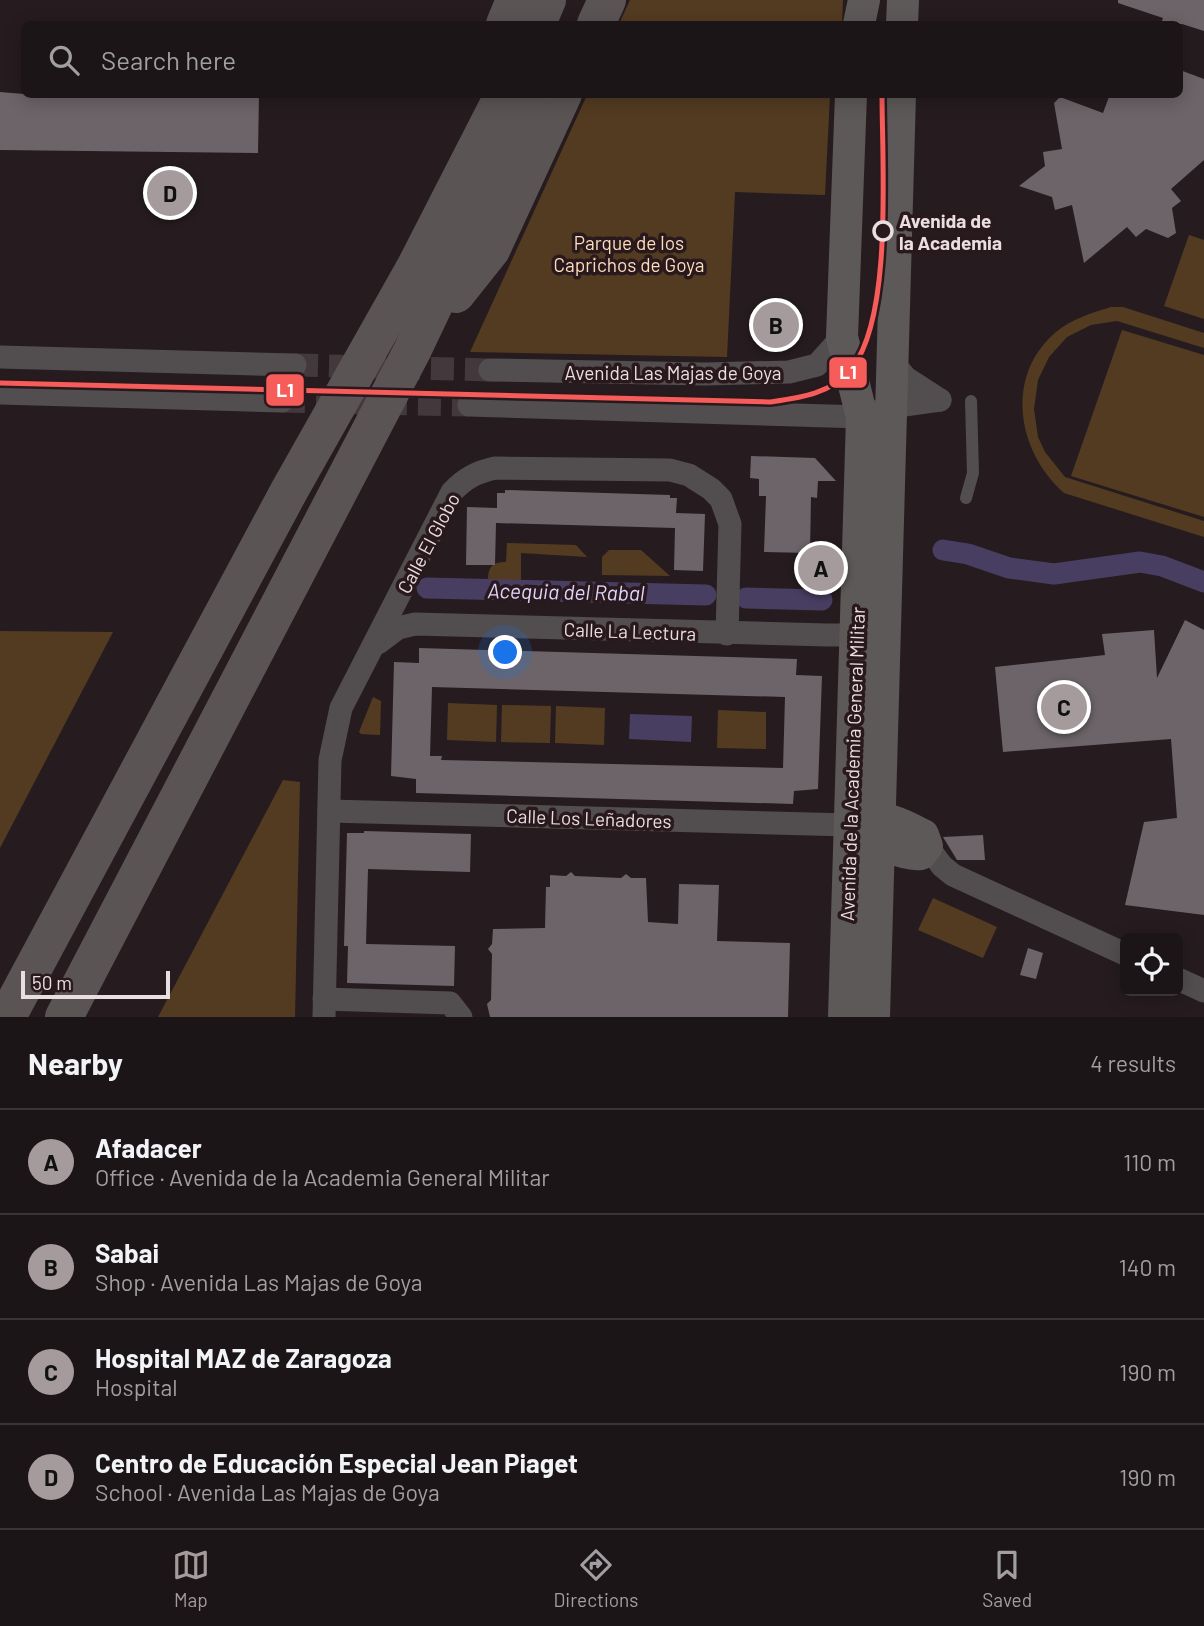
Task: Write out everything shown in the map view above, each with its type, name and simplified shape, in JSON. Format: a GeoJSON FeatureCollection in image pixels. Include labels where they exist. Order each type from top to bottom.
{"type":"FeatureCollection","features":[{"type":"Feature","properties":{"kind":"highway"},"geometry":{"type":"LineString","coordinates":[[506,21],[516,0]]}},
{"type":"Feature","properties":{"kind":"highway"},"geometry":{"type":"LineString","coordinates":[[538,21],[547,0]]}},
{"type":"Feature","properties":{"kind":"highway"},"geometry":{"type":"LineString","coordinates":[[565,21],[574,0]]}},
{"type":"Feature","properties":{"kind":"highway"},"geometry":{"type":"LineString","coordinates":[[597,21],[607,0]]}},
{"type":"Feature","properties":{"kind":"highway"},"geometry":{"type":"LineString","coordinates":[[289,491],[303,434],[441,171],[472,98]]}},
{"type":"Feature","properties":{"kind":"highway"},"geometry":{"type":"LineString","coordinates":[[7,1017],[289,491],[417,264],[502,98]]}},
{"type":"Feature","properties":{"kind":"highway"},"geometry":{"type":"LineString","coordinates":[[64,1017],[412,351],[532,98]]}},
{"type":"Feature","properties":{"kind":"highway"},"geometry":{"type":"LineString","coordinates":[[412,351],[491,250],[561,98]]}},
{"type":"Feature","properties":{"kind":"main road"},"geometry":{"type":"LineString","coordinates":[[860,21],[864,0]]}},
{"type":"Feature","properties":{"kind":"main road"},"geometry":{"type":"LineString","coordinates":[[902,21],[903,0]]}},
{"type":"Feature","properties":{"kind":"main road","name":"Avenida de la Academia General Militar"},"geometry":{"type":"LineString","coordinates":[[844,1017],[868,826],[886,613],[876,412],[842,337],[851,98]]}},
{"type":"Feature","properties":{"kind":"main road","name":"Avenida de la Academia General Militar"},"geometry":{"type":"LineString","coordinates":[[874,1017],[868,826],[854,700],[855,635],[876,412],[891,360],[900,98]]}},
{"type":"Feature","properties":{"kind":"main road"},"geometry":{"type":"LineString","coordinates":[[868,826],[911,855],[921,854],[927,846]]}},
{"type":"Feature","properties":{"kind":"street","name":"Avenida Las Majas de Goya"},"geometry":{"type":"LineString","coordinates":[[490,370],[705,374],[789,372],[817,365],[842,337]]}},
{"type":"Feature","properties":{"kind":"street"},"geometry":{"type":"LineString","coordinates":[[0,357],[295,365]]}},
{"type":"Feature","properties":{"kind":"street","name":"Avenida Las Majas de Goya"},"geometry":{"type":"LineString","coordinates":[[469,405],[876,412],[940,400],[906,378],[891,360]]}},
{"type":"Feature","properties":{"kind":"street"},"geometry":{"type":"LineString","coordinates":[[0,393],[282,401]]}},
{"type":"Feature","properties":{"kind":"street","name":"Calle El Globo"},"geometry":{"type":"LineString","coordinates":[[461,1017],[450,1003],[324,1008],[329,811],[334,732],[341,708],[452,492],[470,476],[495,468],[670,470],[689,475],[721,499],[730,524],[727,634]]}},
{"type":"Feature","properties":{"kind":"street"},"geometry":{"type":"LineString","coordinates":[[855,635],[886,613]]}},
{"type":"Feature","properties":{"kind":"street","name":"Calle La Lectura"},"geometry":{"type":"LineString","coordinates":[[373,647],[398,628],[415,624],[727,634],[855,635]]}},
{"type":"Feature","properties":{"kind":"street","name":"Calle Los Leñadores"},"geometry":{"type":"LineString","coordinates":[[329,811],[868,826]]}},
{"type":"Feature","properties":{"kind":"street"},"geometry":{"type":"LineString","coordinates":[[927,846],[942,866],[953,875],[1120,952]]}},
{"type":"Feature","properties":{"kind":"street"},"geometry":{"type":"LineString","coordinates":[[1183,981],[1204,991]]}},
{"type":"Feature","properties":{"kind":"lane"},"geometry":{"type":"LineString","coordinates":[[966,498],[973,473],[971,401]]}},
{"type":"Feature","properties":{"kind":"green space"},"geometry":{"type":"Polygon","coordinates":[[[630,0],[843,0],[842,21],[620,21],[630,0]]]}},
{"type":"Feature","properties":{"kind":"green space","name":"Parque de los Caprichos de Goya"},"geometry":{"type":"Polygon","coordinates":[[[586,98],[830,98],[825,195],[735,192],[727,357],[470,352],[586,98]]]}},
{"type":"Feature","properties":{"kind":"green space"},"geometry":{"type":"Polygon","coordinates":[[[1189,235],[1204,240],[1204,319],[1164,306],[1189,235]]]}},
{"type":"Feature","properties":{"kind":"green space"},"geometry":{"type":"Polygon","coordinates":[[[1111,307],[1123,307],[1204,333],[1204,348],[1117,321],[1091,325],[1067,337],[1049,357],[1038,380],[1034,409],[1038,437],[1045,452],[1065,477],[1204,521],[1204,537],[1064,493],[1048,476],[1027,436],[1023,391],[1039,350],[1068,323],[1111,307]]]}},
{"type":"Feature","properties":{"kind":"green space"},"geometry":{"type":"Polygon","coordinates":[[[1122,330],[1204,355],[1204,517],[1071,476],[1122,330]]]}},
{"type":"Feature","properties":{"kind":"green space"},"geometry":{"type":"Polygon","coordinates":[[[507,543],[576,545],[587,557],[521,553],[521,581],[488,581],[492,566],[506,562],[507,543]]]}},
{"type":"Feature","properties":{"kind":"green space"},"geometry":{"type":"Polygon","coordinates":[[[609,550],[641,550],[670,576],[602,575],[602,557],[609,550]]]}},
{"type":"Feature","properties":{"kind":"green space"},"geometry":{"type":"Polygon","coordinates":[[[0,631],[113,632],[0,848],[0,631]]]}},
{"type":"Feature","properties":{"kind":"green space"},"geometry":{"type":"Polygon","coordinates":[[[373,697],[381,701],[380,735],[361,734],[359,732],[373,697]]]}},
{"type":"Feature","properties":{"kind":"green space"},"geometry":{"type":"Polygon","coordinates":[[[448,703],[497,705],[496,742],[447,740],[448,703]]]}},
{"type":"Feature","properties":{"kind":"green space"},"geometry":{"type":"Polygon","coordinates":[[[502,705],[551,706],[550,743],[501,742],[502,705]]]}},
{"type":"Feature","properties":{"kind":"green space"},"geometry":{"type":"Polygon","coordinates":[[[556,706],[605,708],[604,745],[555,743],[556,706]]]}},
{"type":"Feature","properties":{"kind":"green space"},"geometry":{"type":"Polygon","coordinates":[[[718,710],[766,712],[766,749],[717,748],[718,710]]]}},
{"type":"Feature","properties":{"kind":"green space"},"geometry":{"type":"Polygon","coordinates":[[[283,780],[300,782],[295,1017],[158,1017],[283,780]]]}},
{"type":"Feature","properties":{"kind":"green space"},"geometry":{"type":"Polygon","coordinates":[[[933,898],[997,927],[983,958],[918,930],[933,898]]]}},
{"type":"Feature","properties":{"kind":"shaded area"},"geometry":{"type":"Polygon","coordinates":[[[630,714],[692,716],[691,742],[629,739],[630,714]]]}},
{"type":"Feature","properties":{"kind":"building"},"geometry":{"type":"Polygon","coordinates":[[[1118,0],[1204,0],[1204,31],[1183,24],[1183,21],[1162,21],[1163,18],[1118,3],[1118,0]]]}},
{"type":"Feature","properties":{"kind":"building"},"geometry":{"type":"Polygon","coordinates":[[[1183,71],[1204,79],[1204,160],[1171,189],[1181,201],[1172,208],[1176,233],[1168,238],[1146,229],[1136,237],[1127,227],[1084,263],[1072,205],[1055,210],[1052,197],[1019,186],[1045,166],[1043,152],[1062,149],[1054,103],[1059,98],[1103,113],[1109,98],[1183,98],[1183,71]]]}},
{"type":"Feature","properties":{"kind":"building"},"geometry":{"type":"Polygon","coordinates":[[[0,92],[21,94],[21,98],[259,98],[258,153],[0,150],[0,92]]]}},
{"type":"Feature","properties":{"kind":"building"},"geometry":{"type":"Polygon","coordinates":[[[751,456],[815,458],[836,481],[818,481],[817,498],[811,497],[810,553],[764,552],[766,496],[759,496],[759,479],[750,478],[751,456]]]}},
{"type":"Feature","properties":{"kind":"building"},"geometry":{"type":"Polygon","coordinates":[[[505,490],[670,495],[670,498],[677,498],[676,513],[705,514],[703,571],[674,570],[675,528],[496,523],[495,565],[466,565],[467,507],[497,508],[497,493],[505,493],[505,490]]]}},
{"type":"Feature","properties":{"kind":"building"},"geometry":{"type":"Polygon","coordinates":[[[1185,620],[1204,630],[1204,915],[1125,905],[1144,822],[1177,818],[1171,739],[1003,752],[995,667],[1105,655],[1102,634],[1154,630],[1157,678],[1185,620]]]}},
{"type":"Feature","properties":{"kind":"building"},"geometry":{"type":"Polygon","coordinates":[[[419,648],[797,659],[796,675],[822,676],[818,789],[794,791],[793,804],[416,793],[416,779],[391,776],[394,662],[419,663],[419,648]],[[432,687],[430,756],[442,756],[441,760],[783,768],[785,697],[432,687]]]}},
{"type":"Feature","properties":{"kind":"building"},"geometry":{"type":"Polygon","coordinates":[[[364,831],[471,834],[470,872],[368,869],[366,944],[455,946],[454,986],[347,983],[348,946],[344,946],[347,833],[364,831]]]}},
{"type":"Feature","properties":{"kind":"building"},"geometry":{"type":"Polygon","coordinates":[[[983,835],[985,860],[957,860],[943,837],[983,835]]]}},
{"type":"Feature","properties":{"kind":"building"},"geometry":{"type":"Polygon","coordinates":[[[571,872],[575,876],[621,878],[626,874],[631,878],[646,878],[648,922],[678,924],[679,884],[719,885],[717,941],[790,943],[788,1017],[490,1017],[487,1004],[491,1000],[492,954],[488,949],[492,944],[493,929],[545,928],[546,887],[550,887],[550,875],[566,876],[571,872]]]}},
{"type":"Feature","properties":{"kind":"building"},"geometry":{"type":"Polygon","coordinates":[[[1028,948],[1043,953],[1036,979],[1020,975],[1028,948]]]}},
{"type":"Feature","properties":{"kind":"waterway","name":"Acequia del Rabal"},"geometry":{"type":"LineString","coordinates":[[943,550],[968,554],[1009,568],[1054,574],[1140,562],[1162,566],[1204,582]]}},
{"type":"Feature","properties":{"kind":"waterway","name":"Acequia del Rabal"},"geometry":{"type":"LineString","coordinates":[[427,588],[706,595]]}},
{"type":"Feature","properties":{"kind":"waterway","name":"Acequia del Rabal"},"geometry":{"type":"LineString","coordinates":[[746,598],[822,600]]}},
{"type":"Feature","properties":{"kind":"tunnel"},"geometry":{"type":"LineString","coordinates":[[295,365],[490,370]]}},
{"type":"Feature","properties":{"kind":"tunnel"},"geometry":{"type":"LineString","coordinates":[[282,401],[469,405]]}},
{"type":"Feature","properties":{"kind":"transit line","name":"L1"},"geometry":{"type":"LineString","coordinates":[[0,383],[770,402],[814,393],[835,384],[852,368],[865,344],[874,313],[882,237],[882,98]]}},
{"type":"Feature","properties":{"kind":"place","name":"Centro de Educación Especial Jean Piaget"},"geometry":{"type":"Point","coordinates":[170,193]}},
{"type":"Feature","properties":{"kind":"place","name":"Avenida de la Academia"},"geometry":{"type":"Point","coordinates":[883,231]}},
{"type":"Feature","properties":{"kind":"place","name":"Sabai"},"geometry":{"type":"Point","coordinates":[776,325]}},
{"type":"Feature","properties":{"kind":"place","name":"Afadacer"},"geometry":{"type":"Point","coordinates":[821,568]}},
{"type":"Feature","properties":{"kind":"place","name":"Hospital MAZ de Zaragoza"},"geometry":{"type":"Point","coordinates":[1064,707]}}]}
